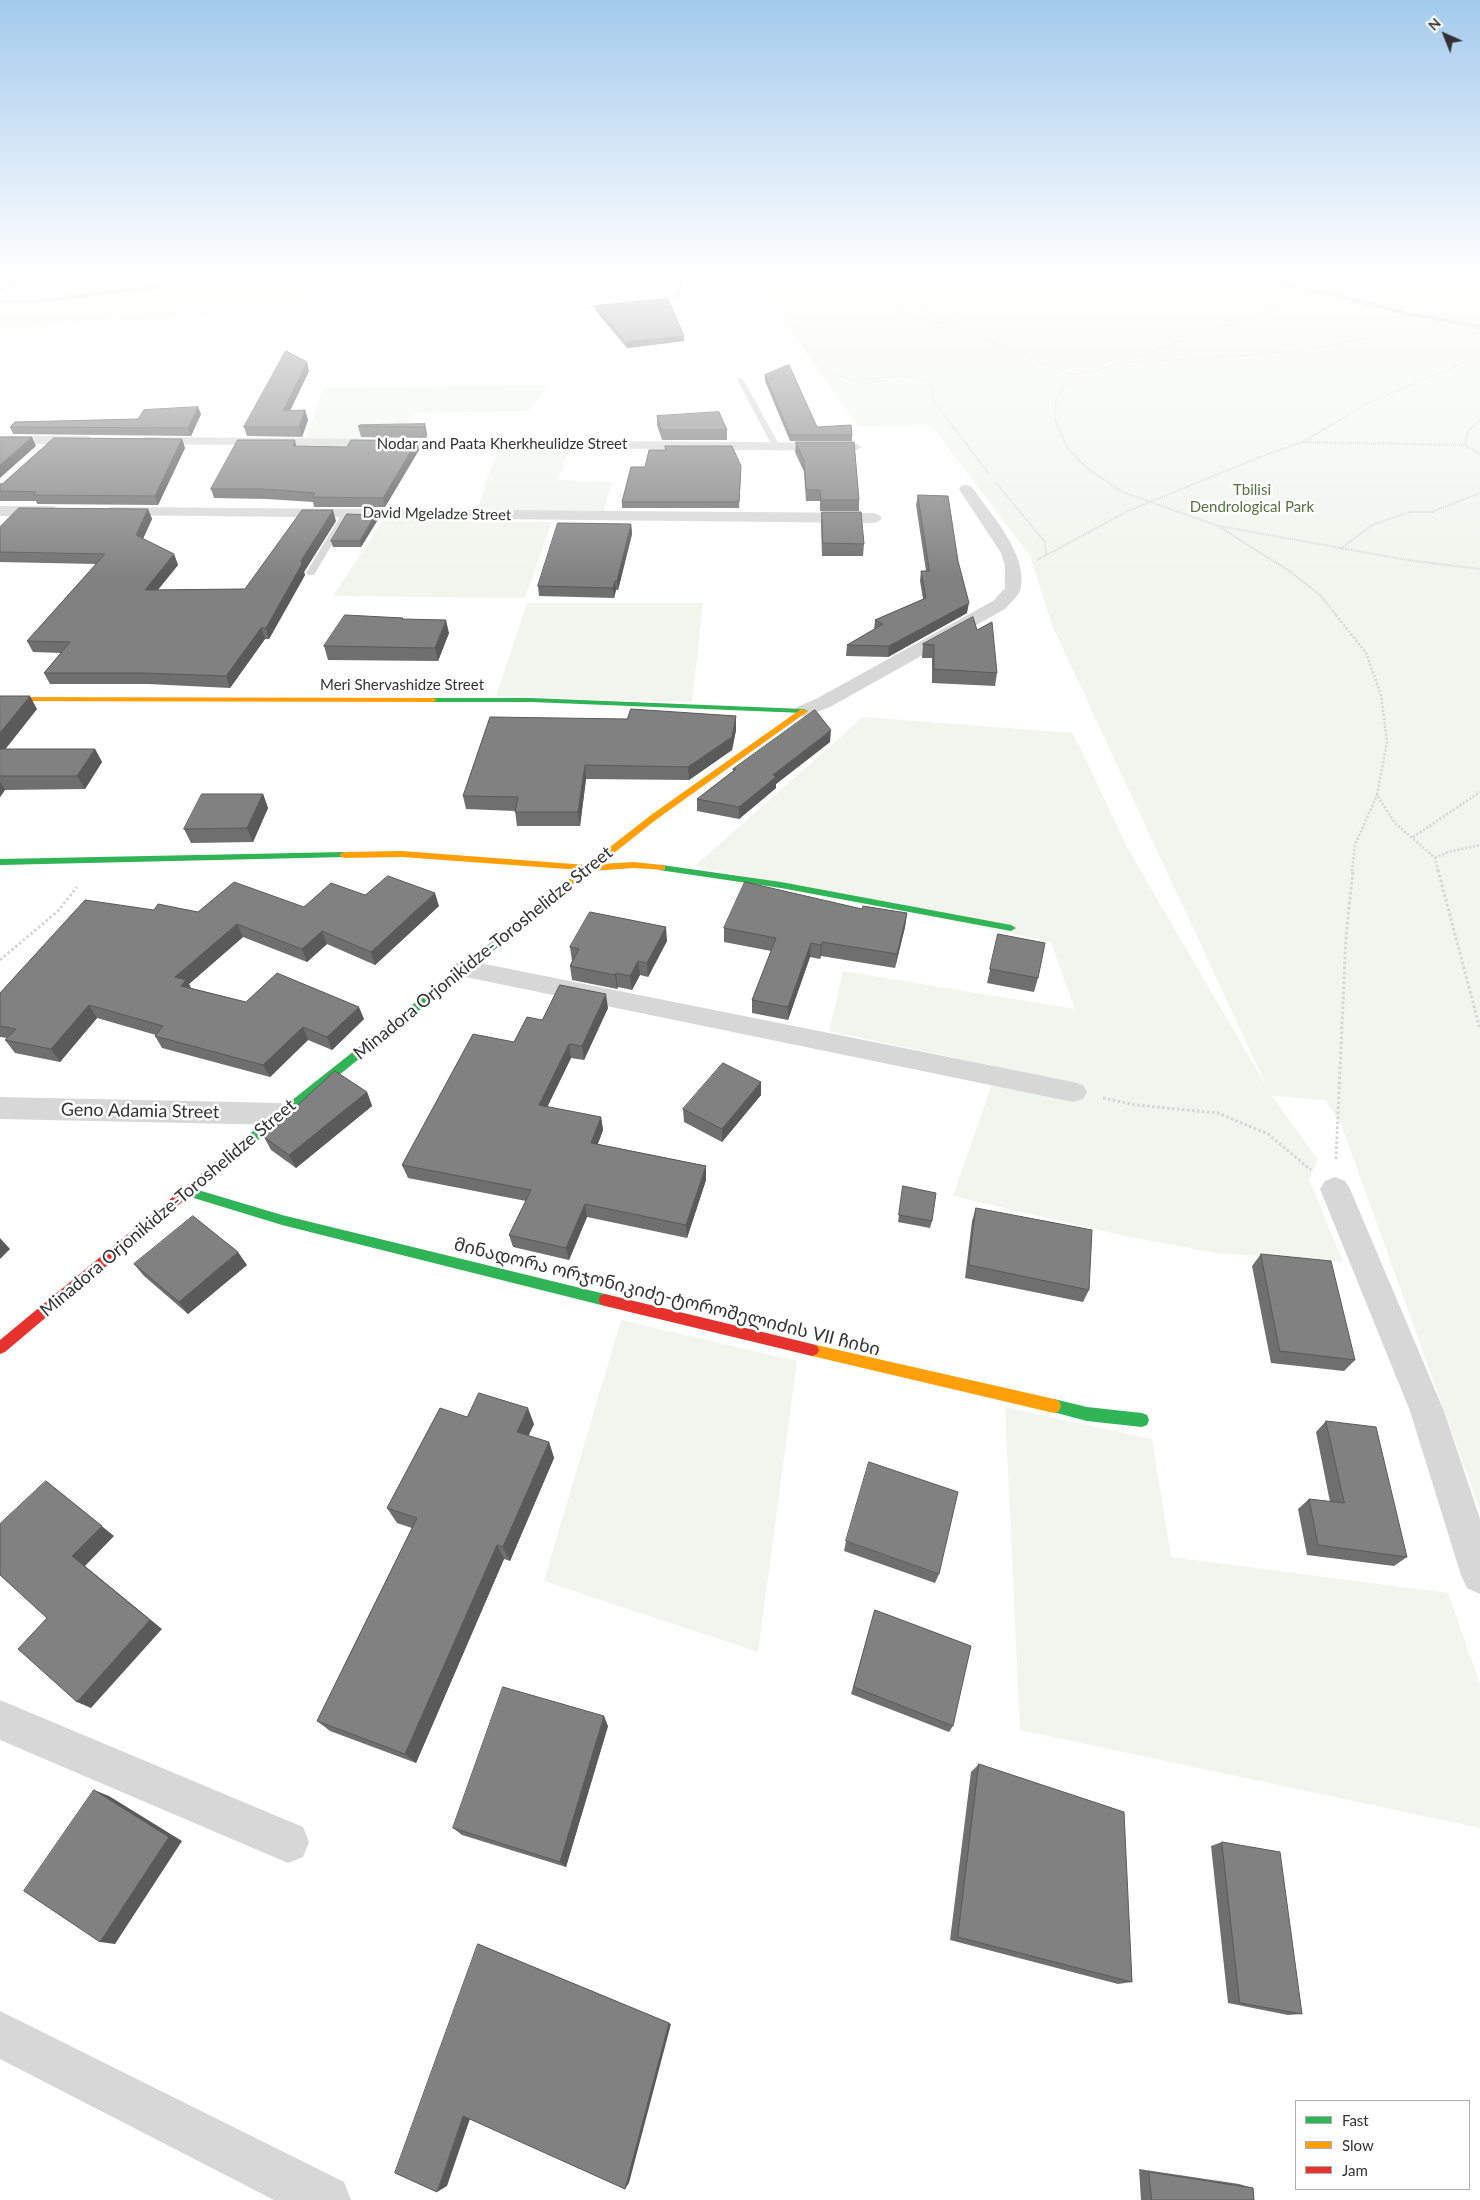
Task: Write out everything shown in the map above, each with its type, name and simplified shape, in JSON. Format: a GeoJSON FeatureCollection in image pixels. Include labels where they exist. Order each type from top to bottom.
{"type":"FeatureCollection","features":[{"type":"Feature","properties":{"kind":"street"},"geometry":{"type":"LineString","coordinates":[[0,440],[103,441]]}},
{"type":"Feature","properties":{"kind":"street"},"geometry":{"type":"LineString","coordinates":[[40,452],[54,440]]}},
{"type":"Feature","properties":{"kind":"street","name":"Nodar and Paata Kherkheulidze Street"},"geometry":{"type":"LineString","coordinates":[[133,441],[854,447]]}},
{"type":"Feature","properties":{"kind":"street","name":"Minadora Orjonikidze-Toroshelidze Street"},"geometry":{"type":"LineString","coordinates":[[0,1348],[280,1114],[654,817],[804,711],[823,703],[999,605],[1013,589],[1013,566],[1009,552],[966,489]]}},
{"type":"Feature","properties":{"kind":"street"},"geometry":{"type":"LineString","coordinates":[[0,510],[69,511]]}},
{"type":"Feature","properties":{"kind":"street","name":"David Mgeladze Street"},"geometry":{"type":"LineString","coordinates":[[99,511],[874,518]]}},
{"type":"Feature","properties":{"kind":"street","name":"Meri Shervashidze Street"},"geometry":{"type":"LineString","coordinates":[[0,699],[531,700],[804,711]]}},
{"type":"Feature","properties":{"kind":"street"},"geometry":{"type":"LineString","coordinates":[[0,862],[402,854],[588,868],[634,865],[781,885],[1011,928]]}},
{"type":"Feature","properties":{"kind":"street"},"geometry":{"type":"LineString","coordinates":[[464,969],[1073,1092]]}},
{"type":"Feature","properties":{"kind":"street","name":"Geno Adamia Street"},"geometry":{"type":"LineString","coordinates":[[0,1108],[280,1114]]}},
{"type":"Feature","properties":{"kind":"street"},"geometry":{"type":"LineString","coordinates":[[1335,1190],[1426,1411],[1480,1575]]}},
{"type":"Feature","properties":{"kind":"street","name":"მინადორა ორჯონიკიძე-ტოროშელიძის VII ჩიხი"},"geometry":{"type":"LineString","coordinates":[[188,1192],[282,1220],[738,1333],[1087,1414],[1142,1420]]}},
{"type":"Feature","properties":{"kind":"street"},"geometry":{"type":"LineString","coordinates":[[0,1720],[288,1842]]}},
{"type":"Feature","properties":{"kind":"street"},"geometry":{"type":"LineString","coordinates":[[0,2034],[326,2200]]}},
{"type":"Feature","properties":{"kind":"lane"},"geometry":{"type":"LineString","coordinates":[[740,379],[776,446]]}},
{"type":"Feature","properties":{"kind":"lane"},"geometry":{"type":"LineString","coordinates":[[311,573],[346,514]]}},
{"type":"Feature","properties":{"kind":"path"},"geometry":{"type":"LineString","coordinates":[[834,374],[842,377],[875,380],[901,377],[919,378],[933,389],[935,394],[933,399],[999,487],[1038,533],[1044,542],[1046,555]]}},
{"type":"Feature","properties":{"kind":"path"},"geometry":{"type":"LineString","coordinates":[[1075,374],[1071,374],[1056,400],[1055,423],[1068,449],[1087,468],[1115,488],[1135,498],[1216,525],[1339,549],[1480,569]]}},
{"type":"Feature","properties":{"kind":"path"},"geometry":{"type":"LineString","coordinates":[[1032,563],[1128,511],[1265,455],[1303,442],[1366,404],[1436,374]]}},
{"type":"Feature","properties":{"kind":"path"},"geometry":{"type":"LineString","coordinates":[[1465,446],[1468,432],[1480,420]]}},
{"type":"Feature","properties":{"kind":"path"},"geometry":{"type":"LineString","coordinates":[[1303,442],[1465,446],[1480,454]]}},
{"type":"Feature","properties":{"kind":"path"},"geometry":{"type":"LineString","coordinates":[[1339,549],[1372,525],[1409,512],[1432,512],[1480,493]]}},
{"type":"Feature","properties":{"kind":"path"},"geometry":{"type":"LineString","coordinates":[[1216,525],[1288,570],[1320,595],[1366,653],[1381,696],[1387,742],[1377,795],[1356,846],[1348,918],[1335,1190]]}},
{"type":"Feature","properties":{"kind":"path"},"geometry":{"type":"LineString","coordinates":[[1413,837],[1480,792]]}},
{"type":"Feature","properties":{"kind":"path"},"geometry":{"type":"LineString","coordinates":[[1377,795],[1395,823],[1435,858],[1480,1029]]}},
{"type":"Feature","properties":{"kind":"path"},"geometry":{"type":"LineString","coordinates":[[1435,858],[1448,852],[1480,846]]}},
{"type":"Feature","properties":{"kind":"path"},"geometry":{"type":"LineString","coordinates":[[0,960],[58,911],[98,859]]}},
{"type":"Feature","properties":{"kind":"path"},"geometry":{"type":"LineString","coordinates":[[1073,1092],[1136,1105],[1218,1113],[1268,1134],[1335,1190]]}},
{"type":"Feature","properties":{"kind":"green space","name":"Tbilisi Dendrological Park"},"geometry":{"type":"Polygon","coordinates":[[[821,374],[1480,374],[1480,1510],[1341,1124],[1325,1100],[1272,1096],[1318,1160],[1309,1179],[1343,1262],[1215,1253],[1125,1236],[953,1196],[998,1067],[829,1031],[843,971],[1075,1009],[1051,942],[695,866],[863,717],[1073,733],[1129,851],[1268,1089],[1052,625],[1030,556],[931,425],[858,426],[821,374]]]}},
{"type":"Feature","properties":{"kind":"green space"},"geometry":{"type":"Polygon","coordinates":[[[548,385],[529,411],[415,413],[397,440],[306,439],[323,388],[548,385]]]}},
{"type":"Feature","properties":{"kind":"green space"},"geometry":{"type":"Polygon","coordinates":[[[501,448],[570,448],[558,480],[612,482],[603,513],[477,510],[491,467],[501,448]]]}},
{"type":"Feature","properties":{"kind":"green space"},"geometry":{"type":"Polygon","coordinates":[[[384,519],[552,522],[525,598],[333,596],[384,519]]]}},
{"type":"Feature","properties":{"kind":"green space"},"geometry":{"type":"Polygon","coordinates":[[[527,603],[703,603],[692,702],[496,696],[527,603]]]}},
{"type":"Feature","properties":{"kind":"green space"},"geometry":{"type":"Polygon","coordinates":[[[621,1320],[797,1361],[758,1652],[544,1581],[621,1320]]]}},
{"type":"Feature","properties":{"kind":"green space"},"geometry":{"type":"Polygon","coordinates":[[[1005,1407],[1152,1439],[1171,1557],[1448,1593],[1480,1684],[1480,1828],[1020,1730],[1005,1407]]]}},
{"type":"Feature","properties":{"kind":"building"},"geometry":{"type":"Polygon","coordinates":[[[273,374],[301,374],[283,411],[305,410],[299,427],[244,427],[273,374]]]}},
{"type":"Feature","properties":{"kind":"building"},"geometry":{"type":"Polygon","coordinates":[[[793,374],[817,427],[851,425],[852,435],[790,435],[765,375],[793,374]]]}},
{"type":"Feature","properties":{"kind":"building"},"geometry":{"type":"Polygon","coordinates":[[[198,407],[188,428],[10,427],[15,422],[138,419],[144,410],[198,407]]]}},
{"type":"Feature","properties":{"kind":"building"},"geometry":{"type":"Polygon","coordinates":[[[719,412],[727,430],[661,430],[657,416],[719,412]]]}},
{"type":"Feature","properties":{"kind":"building"},"geometry":{"type":"Polygon","coordinates":[[[425,424],[424,427],[358,426],[360,425],[425,424]]]}},
{"type":"Feature","properties":{"kind":"building"},"geometry":{"type":"Polygon","coordinates":[[[0,437],[32,437],[0,465],[0,437]]]}},
{"type":"Feature","properties":{"kind":"building"},"geometry":{"type":"Polygon","coordinates":[[[54,438],[182,439],[155,496],[33,495],[36,492],[0,491],[0,484],[54,438]]]}},
{"type":"Feature","properties":{"kind":"building"},"geometry":{"type":"Polygon","coordinates":[[[238,440],[295,440],[293,446],[347,447],[351,440],[417,441],[383,498],[312,497],[315,493],[264,489],[211,489],[238,440]]]}},
{"type":"Feature","properties":{"kind":"building"},"geometry":{"type":"Polygon","coordinates":[[[796,442],[854,442],[859,500],[821,500],[820,490],[806,490],[804,461],[796,442]]]}},
{"type":"Feature","properties":{"kind":"building"},"geometry":{"type":"Polygon","coordinates":[[[665,446],[732,446],[741,466],[739,502],[622,502],[631,467],[645,467],[649,450],[666,450],[665,446]]]}},
{"type":"Feature","properties":{"kind":"building"},"geometry":{"type":"Polygon","coordinates":[[[918,495],[948,496],[958,561],[969,603],[889,646],[847,645],[883,624],[875,620],[926,598],[921,571],[929,571],[918,495]]]}},
{"type":"Feature","properties":{"kind":"building"},"geometry":{"type":"Polygon","coordinates":[[[19,508],[148,509],[136,535],[174,554],[145,590],[245,589],[302,510],[333,510],[301,561],[302,564],[266,628],[261,628],[226,676],[143,673],[44,673],[70,642],[27,641],[105,554],[0,552],[0,527],[19,508]]]}},
{"type":"Feature","properties":{"kind":"building"},"geometry":{"type":"Polygon","coordinates":[[[822,512],[861,512],[864,544],[823,543],[822,512]]]}},
{"type":"Feature","properties":{"kind":"building"},"geometry":{"type":"Polygon","coordinates":[[[347,514],[375,515],[360,541],[331,541],[347,514]]]}},
{"type":"Feature","properties":{"kind":"building"},"geometry":{"type":"Polygon","coordinates":[[[558,523],[631,524],[617,581],[615,581],[613,588],[538,586],[558,523]]]}},
{"type":"Feature","properties":{"kind":"building"},"geometry":{"type":"Polygon","coordinates":[[[345,615],[446,620],[435,648],[324,646],[345,615]]]}},
{"type":"Feature","properties":{"kind":"building"},"geometry":{"type":"Polygon","coordinates":[[[973,617],[977,630],[992,622],[997,673],[934,669],[934,645],[923,644],[973,617]]]}},
{"type":"Feature","properties":{"kind":"building"},"geometry":{"type":"Polygon","coordinates":[[[0,696],[30,696],[0,733],[0,696]]]}},
{"type":"Feature","properties":{"kind":"building"},"geometry":{"type":"Polygon","coordinates":[[[631,709],[736,716],[732,737],[688,767],[585,765],[578,812],[515,812],[518,797],[463,796],[490,717],[627,719],[631,709]]]}},
{"type":"Feature","properties":{"kind":"building"},"geometry":{"type":"Polygon","coordinates":[[[815,710],[831,730],[773,775],[776,777],[739,807],[697,799],[736,769],[733,769],[815,710]]]}},
{"type":"Feature","properties":{"kind":"building"},"geometry":{"type":"Polygon","coordinates":[[[0,749],[95,749],[77,776],[0,776],[0,749]]]}},
{"type":"Feature","properties":{"kind":"building"},"geometry":{"type":"Polygon","coordinates":[[[202,794],[263,794],[247,828],[184,829],[202,794]]]}},
{"type":"Feature","properties":{"kind":"building"},"geometry":{"type":"Polygon","coordinates":[[[388,876],[435,893],[371,952],[322,931],[302,949],[237,924],[175,977],[186,980],[181,986],[246,1002],[277,973],[359,1007],[327,1037],[303,1027],[263,1065],[155,1036],[163,1026],[89,1005],[51,1049],[5,1040],[16,1029],[0,1026],[0,993],[85,900],[154,910],[158,904],[198,912],[234,882],[304,907],[331,883],[365,895],[388,876]]]}},
{"type":"Feature","properties":{"kind":"building"},"geometry":{"type":"Polygon","coordinates":[[[745,882],[862,909],[863,906],[907,913],[897,954],[822,942],[821,945],[811,943],[788,1007],[752,1000],[776,938],[724,928],[745,882]]]}},
{"type":"Feature","properties":{"kind":"building"},"geometry":{"type":"Polygon","coordinates":[[[590,912],[666,927],[647,963],[638,961],[630,976],[570,966],[579,949],[570,947],[590,912]]]}},
{"type":"Feature","properties":{"kind":"building"},"geometry":{"type":"Polygon","coordinates":[[[998,934],[1045,943],[1038,978],[990,969],[998,934]]]}},
{"type":"Feature","properties":{"kind":"building"},"geometry":{"type":"Polygon","coordinates":[[[560,985],[606,994],[582,1046],[569,1044],[539,1105],[601,1117],[591,1143],[706,1166],[686,1225],[585,1204],[566,1248],[509,1235],[531,1190],[402,1165],[473,1034],[514,1042],[527,1017],[542,1020],[560,985]]]}},
{"type":"Feature","properties":{"kind":"building"},"geometry":{"type":"Polygon","coordinates":[[[723,1063],[761,1082],[722,1129],[683,1109],[723,1063]]]}},
{"type":"Feature","properties":{"kind":"building"},"geometry":{"type":"Polygon","coordinates":[[[335,1071],[367,1092],[289,1155],[264,1137],[335,1071]]]}},
{"type":"Feature","properties":{"kind":"building"},"geometry":{"type":"Polygon","coordinates":[[[903,1186],[936,1193],[932,1221],[899,1215],[903,1186]]]}},
{"type":"Feature","properties":{"kind":"building"},"geometry":{"type":"Polygon","coordinates":[[[976,1208],[1092,1230],[1089,1290],[969,1265],[976,1208]]]}},
{"type":"Feature","properties":{"kind":"building"},"geometry":{"type":"Polygon","coordinates":[[[193,1216],[238,1252],[179,1302],[134,1264],[193,1216]]]}},
{"type":"Feature","properties":{"kind":"building"},"geometry":{"type":"Polygon","coordinates":[[[1261,1254],[1331,1261],[1355,1360],[1280,1351],[1261,1254]]]}},
{"type":"Feature","properties":{"kind":"building"},"geometry":{"type":"Polygon","coordinates":[[[479,1393],[528,1408],[517,1432],[549,1442],[503,1547],[497,1545],[405,1754],[317,1721],[417,1518],[387,1508],[440,1408],[467,1417],[479,1393]]]}},
{"type":"Feature","properties":{"kind":"building"},"geometry":{"type":"Polygon","coordinates":[[[1326,1421],[1376,1427],[1407,1557],[1318,1545],[1309,1499],[1344,1503],[1326,1421]]]}},
{"type":"Feature","properties":{"kind":"building"},"geometry":{"type":"Polygon","coordinates":[[[869,1462],[958,1492],[939,1574],[846,1541],[869,1462]]]}},
{"type":"Feature","properties":{"kind":"building"},"geometry":{"type":"Polygon","coordinates":[[[46,1481],[102,1526],[72,1556],[150,1620],[77,1702],[18,1649],[47,1618],[0,1575],[0,1524],[46,1481]]]}},
{"type":"Feature","properties":{"kind":"building"},"geometry":{"type":"Polygon","coordinates":[[[875,1610],[971,1646],[953,1726],[854,1687],[875,1610]]]}},
{"type":"Feature","properties":{"kind":"building"},"geometry":{"type":"Polygon","coordinates":[[[503,1687],[604,1716],[560,1862],[453,1828],[503,1687]]]}},
{"type":"Feature","properties":{"kind":"building"},"geometry":{"type":"Polygon","coordinates":[[[979,1764],[1124,1812],[1132,1982],[958,1937],[979,1764]]]}},
{"type":"Feature","properties":{"kind":"building"},"geometry":{"type":"Polygon","coordinates":[[[94,1790],[169,1837],[100,1942],[24,1891],[94,1790]]]}},
{"type":"Feature","properties":{"kind":"building"},"geometry":{"type":"Polygon","coordinates":[[[1222,1842],[1280,1852],[1302,2014],[1240,2003],[1222,1842]]]}},
{"type":"Feature","properties":{"kind":"building"},"geometry":{"type":"Polygon","coordinates":[[[478,1944],[669,2023],[625,2189],[463,2116],[437,2192],[395,2173],[478,1944]]]}},
{"type":"Feature","properties":{"kind":"building"},"geometry":{"type":"Polygon","coordinates":[[[1149,2172],[1253,2188],[1254,2200],[1152,2200],[1149,2172]]]}},
{"type":"Feature","properties":{"kind":"traffic: fast"},"geometry":{"type":"LineString","coordinates":[[433,700],[531,700],[804,711]]}},
{"type":"Feature","properties":{"kind":"traffic: fast"},"geometry":{"type":"LineString","coordinates":[[0,862],[344,855]]}},
{"type":"Feature","properties":{"kind":"traffic: fast"},"geometry":{"type":"LineString","coordinates":[[662,868],[781,885],[1011,928]]}},
{"type":"Feature","properties":{"kind":"traffic: fast"},"geometry":{"type":"LineString","coordinates":[[196,1184],[566,886]]}},
{"type":"Feature","properties":{"kind":"traffic: fast"},"geometry":{"type":"LineString","coordinates":[[188,1192],[282,1220],[605,1300]]}},
{"type":"Feature","properties":{"kind":"traffic: fast"},"geometry":{"type":"LineString","coordinates":[[1054,1406],[1087,1414],[1142,1420]]}},
{"type":"Feature","properties":{"kind":"traffic: slow"},"geometry":{"type":"LineString","coordinates":[[0,699],[433,700]]}},
{"type":"Feature","properties":{"kind":"traffic: slow"},"geometry":{"type":"LineString","coordinates":[[566,886],[654,817],[804,711]]}},
{"type":"Feature","properties":{"kind":"traffic: slow"},"geometry":{"type":"LineString","coordinates":[[344,855],[402,854],[588,868],[634,865],[662,868]]}},
{"type":"Feature","properties":{"kind":"traffic: slow"},"geometry":{"type":"LineString","coordinates":[[812,1350],[1054,1406]]}},
{"type":"Feature","properties":{"kind":"traffic: jam"},"geometry":{"type":"LineString","coordinates":[[0,1348],[196,1184]]}},
{"type":"Feature","properties":{"kind":"traffic: jam"},"geometry":{"type":"LineString","coordinates":[[605,1300],[812,1350]]}}]}
